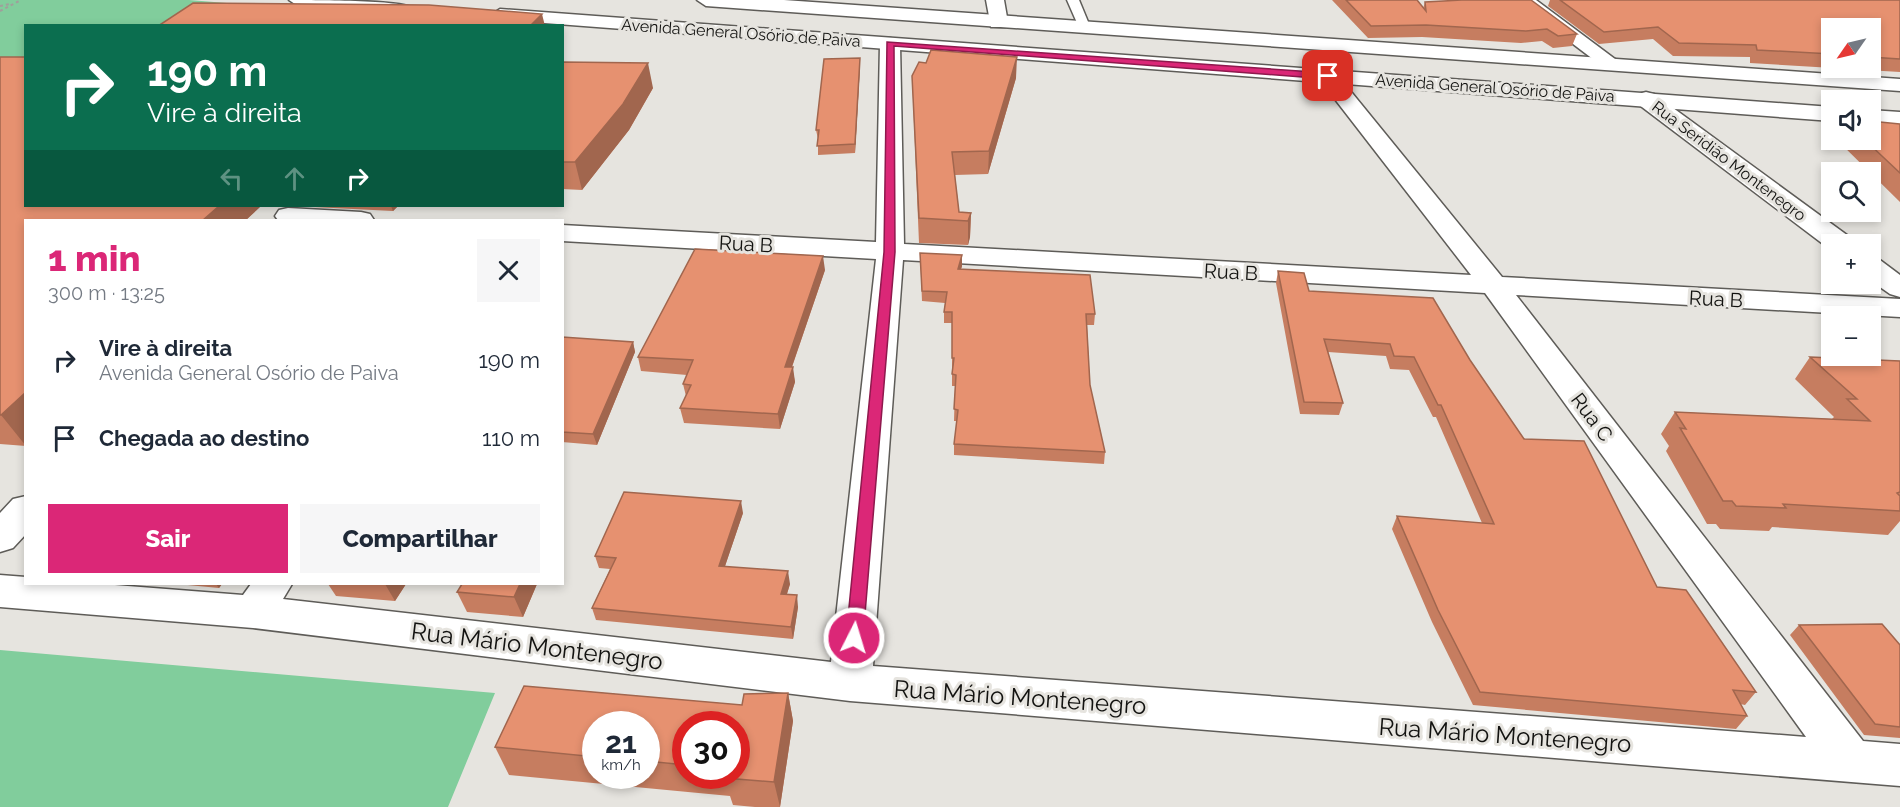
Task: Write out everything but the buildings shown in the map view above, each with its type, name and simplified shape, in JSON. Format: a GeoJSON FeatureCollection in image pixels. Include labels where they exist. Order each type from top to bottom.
{"type":"FeatureCollection","features":[{"type":"Feature","properties":{"kind":"street"},"geometry":{"type":"LineString","coordinates":[[298,0],[421,9]]}},
{"type":"Feature","properties":{"kind":"street","name":"Avenida General Osório de Paiva"},"geometry":{"type":"LineString","coordinates":[[706,0],[998,23],[1900,86]]}},
{"type":"Feature","properties":{"kind":"street"},"geometry":{"type":"LineString","coordinates":[[995,0],[998,23]]}},
{"type":"Feature","properties":{"kind":"street"},"geometry":{"type":"LineString","coordinates":[[1524,0],[1613,65]]}},
{"type":"Feature","properties":{"kind":"street","name":"Avenida General Osório de Paiva"},"geometry":{"type":"LineString","coordinates":[[482,16],[1821,113]]}},
{"type":"Feature","properties":{"kind":"street"},"geometry":{"type":"LineString","coordinates":[[850,683],[890,252],[890,44]]}},
{"type":"Feature","properties":{"kind":"street","name":"Rua C"},"geometry":{"type":"LineString","coordinates":[[1328,76],[1495,287],[1851,762]]}},
{"type":"Feature","properties":{"kind":"street","name":"Rua Seridião Montenegro"},"geometry":{"type":"LineString","coordinates":[[1646,99],[1828,234]]}},
{"type":"Feature","properties":{"kind":"street"},"geometry":{"type":"LineString","coordinates":[[1881,118],[1900,119]]}},
{"type":"Feature","properties":{"kind":"street"},"geometry":{"type":"LineString","coordinates":[[290,214],[349,219]]}},
{"type":"Feature","properties":{"kind":"street","name":"Rua B"},"geometry":{"type":"LineString","coordinates":[[564,233],[1900,309]]}},
{"type":"Feature","properties":{"kind":"street"},"geometry":{"type":"LineString","coordinates":[[1881,274],[1900,288]]}},
{"type":"Feature","properties":{"kind":"street"},"geometry":{"type":"LineString","coordinates":[[0,538],[24,511]]}},
{"type":"Feature","properties":{"kind":"street","name":"Rua Mário Montenegro"},"geometry":{"type":"LineString","coordinates":[[0,591],[263,598],[850,683],[1900,765]]}},
{"type":"Feature","properties":{"kind":"lane"},"geometry":{"type":"LineString","coordinates":[[1073,0],[1085,29]]}},
{"type":"Feature","properties":{"kind":"path"},"geometry":{"type":"LineString","coordinates":[[0,11],[21,0]]}},
{"type":"Feature","properties":{"kind":"path"},"geometry":{"type":"LineString","coordinates":[[0,6],[14,3]]}},
{"type":"Feature","properties":{"kind":"green space"},"geometry":{"type":"Polygon","coordinates":[[[0,0],[189,0],[239,4],[209,24],[24,24],[24,152],[0,169],[0,0]]]}},
{"type":"Feature","properties":{"kind":"green space"},"geometry":{"type":"Polygon","coordinates":[[[0,650],[495,693],[448,807],[0,807],[0,650]]]}},
{"type":"Feature","properties":{"kind":"route"},"geometry":{"type":"LineString","coordinates":[[854,638],[890,252],[890,44],[1328,76]]}}]}
